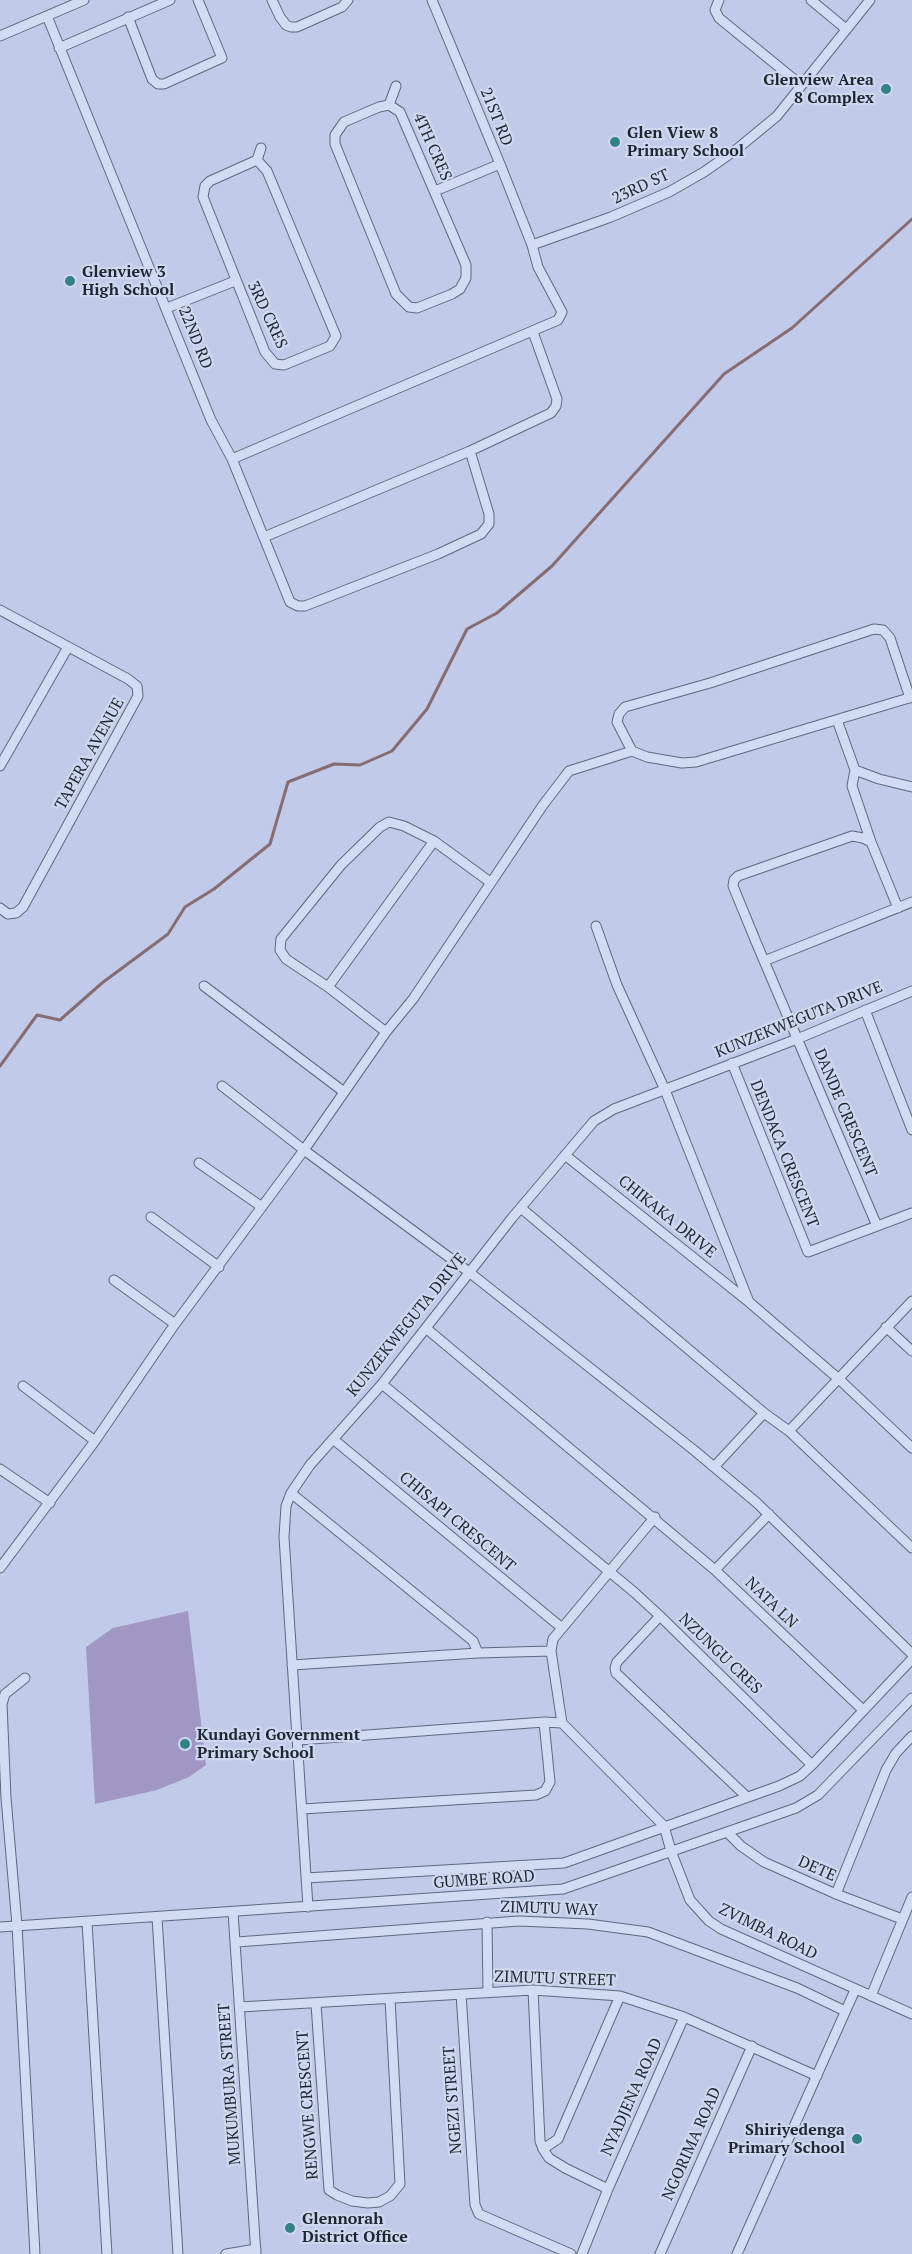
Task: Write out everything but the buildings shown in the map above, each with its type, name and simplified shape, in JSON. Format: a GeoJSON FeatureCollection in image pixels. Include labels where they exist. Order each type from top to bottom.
{"type":"FeatureCollection","features":[{"type":"Feature","properties":{"kind":"street"},"geometry":{"type":"LineString","coordinates":[[0,36],[84,0]]}},
{"type":"Feature","properties":{"kind":"street"},"geometry":{"type":"LineString","coordinates":[[59,48],[170,0]]}},
{"type":"Feature","properties":{"kind":"street"},"geometry":{"type":"LineString","coordinates":[[128,17],[152,79],[158,84],[164,84],[222,58],[198,0]]}},
{"type":"Feature","properties":{"kind":"street"},"geometry":{"type":"LineString","coordinates":[[272,0],[280,17],[286,25],[291,27],[297,27],[342,7],[348,0]]}},
{"type":"Feature","properties":{"kind":"street","name":"21ST RD"},"geometry":{"type":"LineString","coordinates":[[432,0],[500,164],[532,245],[538,267],[562,312],[558,320],[533,332]]}},
{"type":"Feature","properties":{"kind":"street"},"geometry":{"type":"LineString","coordinates":[[719,0],[715,10],[718,18],[801,85]]}},
{"type":"Feature","properties":{"kind":"street"},"geometry":{"type":"LineString","coordinates":[[812,0],[846,29]]}},
{"type":"Feature","properties":{"kind":"street","name":"23RD ST"},"geometry":{"type":"LineString","coordinates":[[532,245],[611,217],[669,192],[704,172],[777,116],[870,0]]}},
{"type":"Feature","properties":{"kind":"street","name":"22ND RD"},"geometry":{"type":"LineString","coordinates":[[47,16],[211,420],[232,459],[290,602],[298,606],[305,606],[438,554],[481,534],[489,524],[489,514],[470,451]]}},
{"type":"Feature","properties":{"kind":"street"},"geometry":{"type":"LineString","coordinates":[[389,105],[396,86]]}},
{"type":"Feature","properties":{"kind":"street","name":"4TH CRES"},"geometry":{"type":"LineString","coordinates":[[389,105],[400,112],[466,265],[466,278],[460,289],[417,308],[409,307],[396,294],[335,144],[335,135],[345,122],[389,105]]}},
{"type":"Feature","properties":{"kind":"street"},"geometry":{"type":"LineString","coordinates":[[257,160],[261,148]]}},
{"type":"Feature","properties":{"kind":"street","name":"3RD CRES"},"geometry":{"type":"LineString","coordinates":[[257,160],[267,171],[335,331],[334,341],[330,346],[284,365],[274,364],[265,352],[203,197],[204,190],[210,182],[257,160]]}},
{"type":"Feature","properties":{"kind":"street"},"geometry":{"type":"LineString","coordinates":[[435,191],[500,164]]}},
{"type":"Feature","properties":{"kind":"street"},"geometry":{"type":"LineString","coordinates":[[167,308],[235,281]]}},
{"type":"Feature","properties":{"kind":"street"},"geometry":{"type":"LineString","coordinates":[[232,459],[533,332],[557,399],[556,406],[551,412],[470,451],[264,537]]}},
{"type":"Feature","properties":{"kind":"street"},"geometry":{"type":"LineString","coordinates":[[0,766],[68,647],[1,612]]}},
{"type":"Feature","properties":{"kind":"street"},"geometry":{"type":"LineString","coordinates":[[0,1568],[95,1441],[175,1324],[304,1150],[386,1032],[413,999],[490,882],[569,771],[632,751],[647,757],[682,763],[696,762],[911,697],[890,638],[883,630],[874,629],[710,683],[626,706],[619,714],[617,722],[632,751]]}},
{"type":"Feature","properties":{"kind":"street","name":"TAPERA AVENUE"},"geometry":{"type":"LineString","coordinates":[[4,911],[16,913],[22,907],[138,696],[137,686],[128,679],[68,647]]}},
{"type":"Feature","properties":{"kind":"street"},"geometry":{"type":"LineString","coordinates":[[837,720],[855,770],[852,786],[871,842],[898,908]]}},
{"type":"Feature","properties":{"kind":"street"},"geometry":{"type":"LineString","coordinates":[[855,770],[912,787]]}},
{"type":"Feature","properties":{"kind":"street"},"geometry":{"type":"LineString","coordinates":[[386,1032],[328,987],[286,959],[280,950],[281,939],[341,865],[380,827],[389,822],[404,826],[434,841],[490,882]]}},
{"type":"Feature","properties":{"kind":"street","name":"DANDE CRESCENT"},"geometry":{"type":"LineString","coordinates":[[871,842],[852,836],[738,876],[733,886],[877,1226]]}},
{"type":"Feature","properties":{"kind":"street"},"geometry":{"type":"LineString","coordinates":[[328,987],[434,841]]}},
{"type":"Feature","properties":{"kind":"street"},"geometry":{"type":"LineString","coordinates":[[764,961],[912,902]]}},
{"type":"Feature","properties":{"kind":"street"},"geometry":{"type":"LineString","coordinates":[[0,921],[4,911]]}},
{"type":"Feature","properties":{"kind":"street","name":"CHIKAKA DRIVE"},"geometry":{"type":"LineString","coordinates":[[596,926],[617,985],[665,1090],[749,1302]]}},
{"type":"Feature","properties":{"kind":"street"},"geometry":{"type":"LineString","coordinates":[[204,986],[344,1092]]}},
{"type":"Feature","properties":{"kind":"street","name":"KUNZEKWEGUTA DRIVE"},"geometry":{"type":"LineString","coordinates":[[308,1907],[299,1740],[284,1537],[286,1506],[291,1493],[310,1465],[382,1384],[469,1272],[579,1136],[594,1121],[614,1109],[797,1039],[912,991]]}},
{"type":"Feature","properties":{"kind":"street"},"geometry":{"type":"LineString","coordinates":[[865,1010],[912,1130]]}},
{"type":"Feature","properties":{"kind":"street","name":"DENDACA CRESCENT"},"geometry":{"type":"LineString","coordinates":[[732,1063],[808,1252],[912,1213]]}},
{"type":"Feature","properties":{"kind":"street"},"geometry":{"type":"LineString","coordinates":[[222,1086],[469,1272],[714,1467],[769,1514],[912,1654]]}},
{"type":"Feature","properties":{"kind":"street","name":"CHIKAKA DRIVE"},"geometry":{"type":"LineString","coordinates":[[565,1155],[749,1302],[840,1380],[912,1448]]}},
{"type":"Feature","properties":{"kind":"street"},"geometry":{"type":"LineString","coordinates":[[199,1163],[262,1207]]}},
{"type":"Feature","properties":{"kind":"street"},"geometry":{"type":"LineString","coordinates":[[521,1208],[764,1413],[789,1431],[912,1548]]}},
{"type":"Feature","properties":{"kind":"street"},"geometry":{"type":"LineString","coordinates":[[151,1217],[219,1267]]}},
{"type":"Feature","properties":{"kind":"street"},"geometry":{"type":"LineString","coordinates":[[114,1280],[175,1324]]}},
{"type":"Feature","properties":{"kind":"street"},"geometry":{"type":"LineString","coordinates":[[789,1431],[840,1380],[912,1300]]}},
{"type":"Feature","properties":{"kind":"street"},"geometry":{"type":"LineString","coordinates":[[886,1327],[912,1351]]}},
{"type":"Feature","properties":{"kind":"street","name":"NATA LN"},"geometry":{"type":"LineString","coordinates":[[427,1329],[655,1517],[715,1570],[863,1710]]}},
{"type":"Feature","properties":{"kind":"street"},"geometry":{"type":"LineString","coordinates":[[382,1384],[660,1616]]}},
{"type":"Feature","properties":{"kind":"street"},"geometry":{"type":"LineString","coordinates":[[23,1386],[95,1441]]}},
{"type":"Feature","properties":{"kind":"street"},"geometry":{"type":"LineString","coordinates":[[714,1467],[764,1413]]}},
{"type":"Feature","properties":{"kind":"street","name":"CHISAPI CRESCENT"},"geometry":{"type":"LineString","coordinates":[[333,1439],[562,1628]]}},
{"type":"Feature","properties":{"kind":"street"},"geometry":{"type":"LineString","coordinates":[[0,1468],[50,1503]]}},
{"type":"Feature","properties":{"kind":"street"},"geometry":{"type":"LineString","coordinates":[[291,1493],[473,1641],[478,1653]]}},
{"type":"Feature","properties":{"kind":"street"},"geometry":{"type":"LineString","coordinates":[[715,1570],[769,1514]]}},
{"type":"Feature","properties":{"kind":"street"},"geometry":{"type":"LineString","coordinates":[[655,1517],[553,1639],[551,1651],[562,1722],[664,1826]]}},
{"type":"Feature","properties":{"kind":"street","name":"NZUNGU CRES"},"geometry":{"type":"LineString","coordinates":[[747,1797],[616,1674],[617,1662],[660,1616],[812,1765]]}},
{"type":"Feature","properties":{"kind":"street"},"geometry":{"type":"LineString","coordinates":[[292,1665],[478,1653],[551,1651]]}},
{"type":"Feature","properties":{"kind":"street"},"geometry":{"type":"LineString","coordinates":[[306,1878],[564,1863],[779,1786],[800,1776],[812,1765],[912,1659]]}},
{"type":"Feature","properties":{"kind":"street"},"geometry":{"type":"LineString","coordinates":[[25,1678],[5,1694],[2,1704],[35,2254]]}},
{"type":"Feature","properties":{"kind":"street","name":"GUMBE ROAD"},"geometry":{"type":"LineString","coordinates":[[0,1927],[563,1889],[796,1808],[818,1795],[912,1698]]}},
{"type":"Feature","properties":{"kind":"street"},"geometry":{"type":"LineString","coordinates":[[302,1809],[536,1796],[545,1791],[550,1782],[544,1722]]}},
{"type":"Feature","properties":{"kind":"street"},"geometry":{"type":"LineString","coordinates":[[299,1740],[562,1722]]}},
{"type":"Feature","properties":{"kind":"street"},"geometry":{"type":"LineString","coordinates":[[836,1894],[886,1770],[896,1753],[912,1736]]}},
{"type":"Feature","properties":{"kind":"street","name":"ZVIMBA ROAD"},"geometry":{"type":"LineString","coordinates":[[664,1826],[690,1900],[709,1921],[721,1929],[912,2014]]}},
{"type":"Feature","properties":{"kind":"street","name":"DETE"},"geometry":{"type":"LineString","coordinates":[[727,1832],[741,1846],[764,1862],[836,1894],[902,1919]]}},
{"type":"Feature","properties":{"kind":"street"},"geometry":{"type":"LineString","coordinates":[[871,1996],[912,1897]]}},
{"type":"Feature","properties":{"kind":"street","name":"MUKUMBURA STREET"},"geometry":{"type":"LineString","coordinates":[[233,1912],[237,1942],[256,2252]]}},
{"type":"Feature","properties":{"kind":"street"},"geometry":{"type":"LineString","coordinates":[[157,1917],[178,2254]]}},
{"type":"Feature","properties":{"kind":"street"},"geometry":{"type":"LineString","coordinates":[[87,1922],[107,2254]]}},
{"type":"Feature","properties":{"kind":"street"},"geometry":{"type":"LineString","coordinates":[[487,1922],[488,1992]]}},
{"type":"Feature","properties":{"kind":"street","name":"ZIMUTU WAY"},"geometry":{"type":"LineString","coordinates":[[237,1942],[487,1922],[588,1924],[648,1932],[798,1988],[845,2012]]}},
{"type":"Feature","properties":{"kind":"street"},"geometry":{"type":"LineString","coordinates":[[532,1990],[540,2141],[543,2149],[549,2158],[608,2190]]}},
{"type":"Feature","properties":{"kind":"street","name":"ZIMUTU STREET"},"geometry":{"type":"LineString","coordinates":[[240,2007],[532,1990],[620,1996],[684,2017],[817,2076]]}},
{"type":"Feature","properties":{"kind":"street"},"geometry":{"type":"LineString","coordinates":[[736,2254],[855,1990]]}},
{"type":"Feature","properties":{"kind":"street","name":"NGEZI STREET"},"geometry":{"type":"LineString","coordinates":[[461,1994],[475,2205],[479,2214],[571,2254]]}},
{"type":"Feature","properties":{"kind":"street"},"geometry":{"type":"LineString","coordinates":[[543,2149],[558,2139],[620,1996]]}},
{"type":"Feature","properties":{"kind":"street","name":"RENGWE CRESCENT"},"geometry":{"type":"LineString","coordinates":[[316,2004],[329,2190],[352,2201],[368,2203],[379,2202],[400,2184],[390,1999]]}},
{"type":"Feature","properties":{"kind":"street","name":"NYADJENA ROAD"},"geometry":{"type":"LineString","coordinates":[[582,2254],[684,2017]]}},
{"type":"Feature","properties":{"kind":"street","name":"NGORIMA ROAD"},"geometry":{"type":"LineString","coordinates":[[660,2254],[752,2046]]}},
{"type":"Feature","properties":{"kind":"street"},"geometry":{"type":"LineString","coordinates":[[226,2254],[256,2252]]}},
{"type":"Feature","properties":{"kind":"shaded area"},"geometry":{"type":"Polygon","coordinates":[[[188,1611],[206,1765],[189,1777],[157,1790],[95,1804],[86,1647],[113,1628],[188,1611]]]}},
{"type":"Feature","properties":{"kind":"waterway"},"geometry":{"type":"LineString","coordinates":[[0,1066],[37,1015],[60,1020],[102,983],[168,934],[185,907],[214,889],[270,844],[288,782],[334,764],[360,765],[392,751],[427,709],[467,629],[497,613],[552,566],[724,374],[792,328],[912,219]]}},
{"type":"Feature","properties":{"kind":"place","name":"Glenview Area 8 Complex"},"geometry":{"type":"Point","coordinates":[886,89]}},
{"type":"Feature","properties":{"kind":"place","name":"Glen View 8 Primary School"},"geometry":{"type":"Point","coordinates":[615,142]}},
{"type":"Feature","properties":{"kind":"place","name":"Glenview 3 High School"},"geometry":{"type":"Point","coordinates":[70,281]}},
{"type":"Feature","properties":{"kind":"place","name":"Kundayi Government Primary School"},"geometry":{"type":"Point","coordinates":[185,1744]}},
{"type":"Feature","properties":{"kind":"place","name":"Shiriyedenga Primary School"},"geometry":{"type":"Point","coordinates":[857,2139]}},
{"type":"Feature","properties":{"kind":"place","name":"Glennorah District Office"},"geometry":{"type":"Point","coordinates":[290,2228]}}]}
